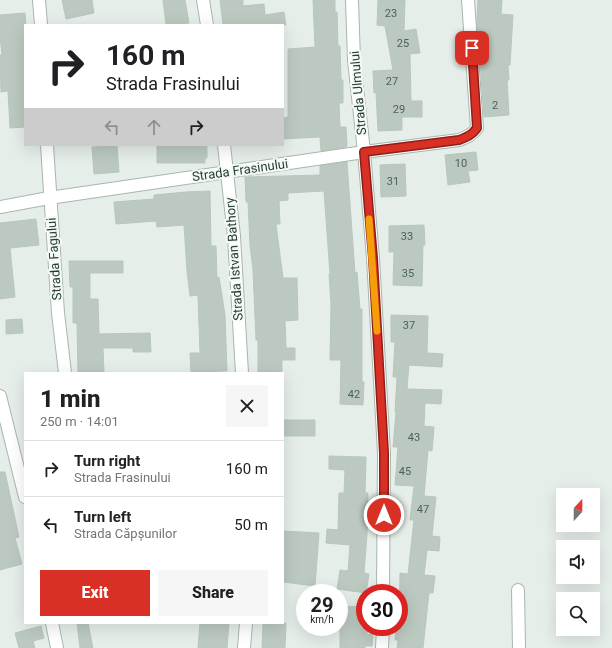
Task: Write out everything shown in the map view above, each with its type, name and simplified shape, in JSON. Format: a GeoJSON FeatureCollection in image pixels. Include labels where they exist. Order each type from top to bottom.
{"type":"FeatureCollection","features":[{"type":"Feature","properties":{"kind":"street"},"geometry":{"type":"LineString","coordinates":[[39,0],[41,24]]}},
{"type":"Feature","properties":{"kind":"street"},"geometry":{"type":"LineString","coordinates":[[203,0],[207,24]]}},
{"type":"Feature","properties":{"kind":"street","name":"Strada Ulmului"},"geometry":{"type":"LineString","coordinates":[[352,0],[354,60],[373,258],[384,453],[383,584]]}},
{"type":"Feature","properties":{"kind":"street","name":"Strada Frasinului"},"geometry":{"type":"LineString","coordinates":[[0,207],[49,198],[364,152],[459,140],[474,133],[477,128],[468,0]]}},
{"type":"Feature","properties":{"kind":"street","name":"Strada Fagului"},"geometry":{"type":"LineString","coordinates":[[46,146],[58,312],[65,372]]}},
{"type":"Feature","properties":{"kind":"street","name":"Strada Istvan Bathory"},"geometry":{"type":"LineString","coordinates":[[224,146],[234,236],[242,372]]}},
{"type":"Feature","properties":{"kind":"street"},"geometry":{"type":"LineString","coordinates":[[0,396],[24,493]]}},
{"type":"Feature","properties":{"kind":"street"},"geometry":{"type":"LineString","coordinates":[[518,590],[519,648]]}},
{"type":"Feature","properties":{"kind":"street"},"geometry":{"type":"LineString","coordinates":[[52,624],[57,648]]}},
{"type":"Feature","properties":{"kind":"street"},"geometry":{"type":"LineString","coordinates":[[244,648],[246,624]]}},
{"type":"Feature","properties":{"kind":"street"},"geometry":{"type":"LineString","coordinates":[[382,648],[383,636]]}},
{"type":"Feature","properties":{"kind":"building"},"geometry":{"type":"Polygon","coordinates":[[[62,0],[92,0],[94,13],[66,19],[62,0]]]}},
{"type":"Feature","properties":{"kind":"building"},"geometry":{"type":"Polygon","coordinates":[[[163,0],[185,0],[189,23],[166,24],[163,0]]]}},
{"type":"Feature","properties":{"kind":"building"},"geometry":{"type":"Polygon","coordinates":[[[220,0],[243,0],[243,6],[264,4],[265,15],[284,12],[286,25],[284,24],[223,24],[220,0]]]}},
{"type":"Feature","properties":{"kind":"building"},"geometry":{"type":"Polygon","coordinates":[[[313,0],[335,0],[335,12],[337,12],[338,46],[340,46],[341,80],[343,80],[343,103],[339,103],[340,127],[346,127],[346,147],[321,151],[320,137],[284,139],[284,118],[288,117],[288,49],[315,47],[313,0]]]}},
{"type":"Feature","properties":{"kind":"building"},"geometry":{"type":"Polygon","coordinates":[[[378,0],[405,0],[404,31],[416,29],[420,53],[410,54],[411,101],[422,101],[422,117],[402,117],[402,130],[378,131],[376,92],[374,93],[373,71],[393,70],[385,26],[377,25],[378,0]]]}},
{"type":"Feature","properties":{"kind":"building"},"geometry":{"type":"Polygon","coordinates":[[[478,0],[502,0],[501,14],[513,15],[510,65],[508,65],[509,80],[507,80],[509,115],[484,117],[477,20],[478,0]]]}},
{"type":"Feature","properties":{"kind":"building"},"geometry":{"type":"Polygon","coordinates":[[[25,13],[24,127],[10,128],[8,91],[1,92],[0,55],[2,55],[0,15],[25,13]]]}},
{"type":"Feature","properties":{"kind":"building"},"geometry":{"type":"Polygon","coordinates":[[[117,146],[119,172],[94,174],[92,147],[117,146]]]}},
{"type":"Feature","properties":{"kind":"building"},"geometry":{"type":"Polygon","coordinates":[[[157,146],[207,146],[207,158],[205,158],[205,163],[157,163],[157,146]]]}},
{"type":"Feature","properties":{"kind":"building"},"geometry":{"type":"Polygon","coordinates":[[[476,152],[478,170],[468,171],[470,182],[448,185],[445,155],[476,152]]]}},
{"type":"Feature","properties":{"kind":"building"},"geometry":{"type":"Polygon","coordinates":[[[347,162],[355,273],[357,272],[360,309],[362,309],[362,382],[364,382],[363,405],[340,404],[341,360],[330,360],[330,274],[324,191],[288,193],[288,200],[279,201],[280,224],[276,224],[283,278],[297,278],[298,320],[285,321],[286,348],[295,348],[295,360],[282,360],[282,372],[258,372],[258,340],[256,340],[253,270],[245,177],[320,175],[320,166],[347,162]]]}},
{"type":"Feature","properties":{"kind":"building"},"geometry":{"type":"Polygon","coordinates":[[[405,164],[406,196],[381,197],[380,165],[405,164]]]}},
{"type":"Feature","properties":{"kind":"building"},"geometry":{"type":"Polygon","coordinates":[[[210,191],[211,246],[216,246],[217,278],[219,277],[225,315],[227,371],[191,372],[190,353],[200,353],[198,295],[190,296],[184,225],[157,227],[156,221],[116,224],[114,202],[154,199],[154,195],[210,191]]]}},
{"type":"Feature","properties":{"kind":"building"},"geometry":{"type":"Polygon","coordinates":[[[36,219],[39,245],[10,248],[15,297],[0,299],[0,223],[36,219]]]}},
{"type":"Feature","properties":{"kind":"building"},"geometry":{"type":"Polygon","coordinates":[[[424,225],[425,245],[423,245],[422,286],[393,285],[394,252],[389,252],[389,226],[424,225]]]}},
{"type":"Feature","properties":{"kind":"building"},"geometry":{"type":"Polygon","coordinates":[[[69,261],[123,261],[123,273],[90,273],[90,299],[98,299],[99,334],[150,333],[151,352],[133,352],[133,348],[103,348],[104,372],[78,372],[77,323],[73,323],[73,287],[70,287],[69,261]]]}},
{"type":"Feature","properties":{"kind":"building"},"geometry":{"type":"Polygon","coordinates":[[[391,315],[428,316],[427,353],[443,354],[442,367],[409,365],[407,389],[442,390],[441,404],[425,403],[424,426],[434,427],[432,451],[428,450],[424,496],[436,497],[432,536],[440,537],[439,551],[427,550],[424,575],[435,576],[433,593],[429,593],[423,648],[397,648],[398,640],[395,640],[395,636],[408,636],[408,584],[400,584],[400,573],[408,574],[414,520],[410,520],[414,486],[395,485],[398,447],[393,447],[397,377],[393,377],[395,342],[391,342],[391,315]]]}},
{"type":"Feature","properties":{"kind":"building"},"geometry":{"type":"Polygon","coordinates":[[[22,319],[23,333],[6,334],[6,320],[22,319]]]}},
{"type":"Feature","properties":{"kind":"building"},"geometry":{"type":"Polygon","coordinates":[[[284,420],[315,420],[315,436],[284,436],[284,420]]]}},
{"type":"Feature","properties":{"kind":"building"},"geometry":{"type":"Polygon","coordinates":[[[329,456],[366,457],[365,493],[368,493],[364,573],[369,574],[367,584],[356,584],[356,592],[348,591],[348,584],[338,584],[340,570],[348,571],[350,545],[326,543],[327,529],[338,530],[339,493],[344,493],[345,470],[329,469],[329,456]]]}},
{"type":"Feature","properties":{"kind":"building"},"geometry":{"type":"Polygon","coordinates":[[[0,472],[5,472],[19,537],[15,538],[22,564],[0,570],[0,472]]]}},
{"type":"Feature","properties":{"kind":"building"},"geometry":{"type":"Polygon","coordinates":[[[284,531],[319,533],[315,584],[284,582],[284,531]]]}},
{"type":"Feature","properties":{"kind":"building"},"geometry":{"type":"Polygon","coordinates":[[[348,606],[356,607],[356,636],[373,636],[372,646],[365,646],[365,648],[340,648],[340,636],[348,636],[348,606]]]}},
{"type":"Feature","properties":{"kind":"building"},"geometry":{"type":"Polygon","coordinates":[[[286,623],[285,648],[262,648],[263,624],[286,623]]]}},
{"type":"Feature","properties":{"kind":"building"},"geometry":{"type":"Polygon","coordinates":[[[77,624],[88,624],[93,648],[80,648],[77,624]]]}},
{"type":"Feature","properties":{"kind":"building"},"geometry":{"type":"Polygon","coordinates":[[[200,624],[229,624],[227,648],[198,648],[200,624]]]}},
{"type":"Feature","properties":{"kind":"building"},"geometry":{"type":"Polygon","coordinates":[[[41,626],[44,638],[33,641],[35,648],[19,648],[15,633],[41,626]]]}},
{"type":"Feature","properties":{"kind":"slow traffic"},"geometry":{"type":"LineString","coordinates":[[369,219],[373,258],[377,331]]}},
{"type":"Feature","properties":{"kind":"route"},"geometry":{"type":"LineString","coordinates":[[384,515],[384,453],[373,258],[364,152],[459,140],[474,133],[477,128],[472,48]]}}]}
